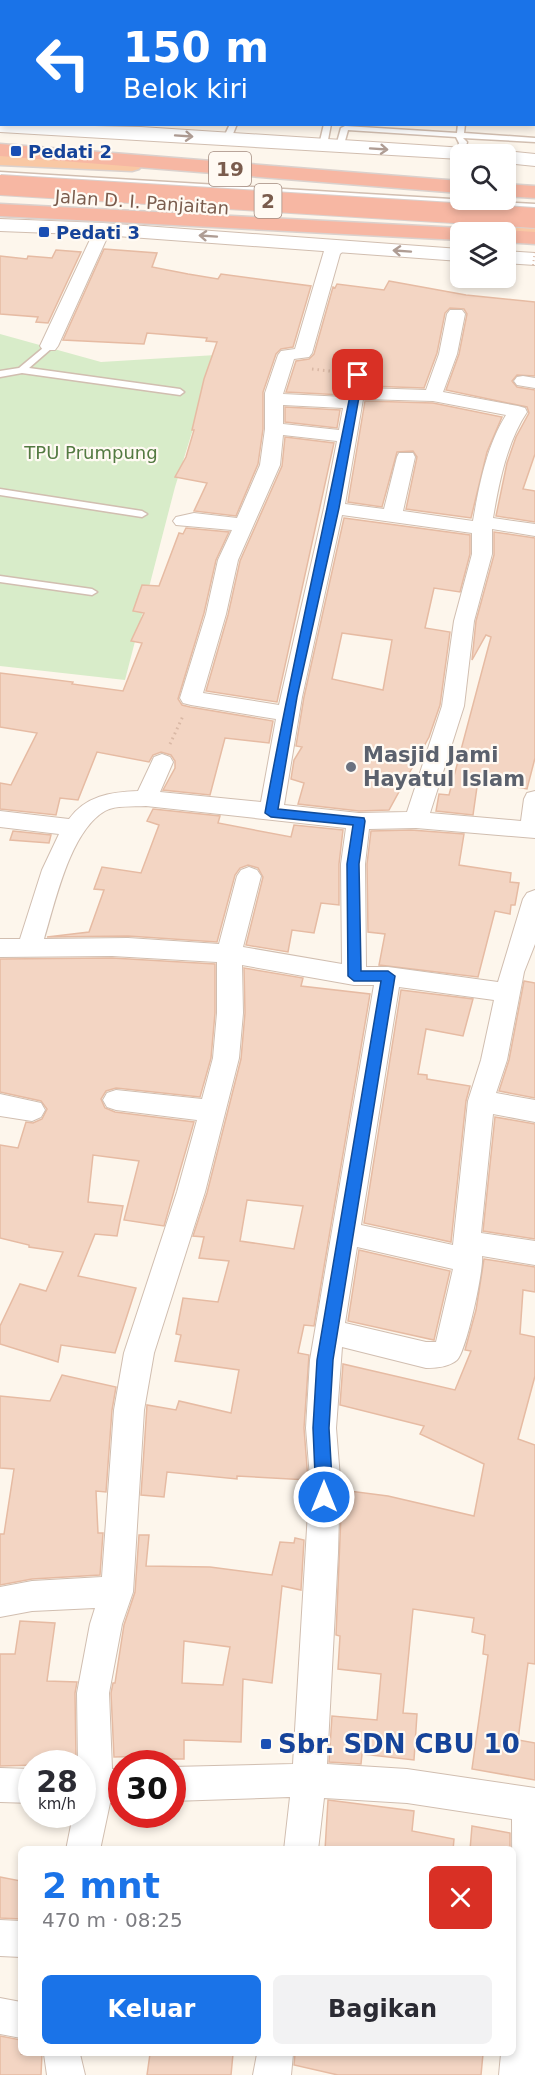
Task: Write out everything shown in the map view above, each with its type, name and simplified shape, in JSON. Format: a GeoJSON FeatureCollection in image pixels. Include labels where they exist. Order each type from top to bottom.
{"type":"FeatureCollection","features":[{"type":"Feature","properties":{"kind":"highway","name":"19"},"geometry":{"type":"LineString","coordinates":[[0,150],[450,186]]}},
{"type":"Feature","properties":{"kind":"highway","name":"Jalan D. I. Panjaitan"},"geometry":{"type":"LineString","coordinates":[[0,159],[450,186]]}},
{"type":"Feature","properties":{"kind":"highway","name":"2"},"geometry":{"type":"LineString","coordinates":[[0,168],[450,194]]}},
{"type":"Feature","properties":{"kind":"highway","name":"2"},"geometry":{"type":"LineString","coordinates":[[0,187],[535,219]]}},
{"type":"Feature","properties":{"kind":"highway"},"geometry":{"type":"LineString","coordinates":[[516,191],[535,193]]}},
{"type":"Feature","properties":{"kind":"highway","name":"Jalan D. I. Panjaitan"},"geometry":{"type":"LineString","coordinates":[[0,194],[535,228]]}},
{"type":"Feature","properties":{"kind":"highway","name":"19"},"geometry":{"type":"LineString","coordinates":[[0,198],[535,219]]}},
{"type":"Feature","properties":{"kind":"highway"},"geometry":{"type":"LineString","coordinates":[[516,199],[535,200]]}},
{"type":"Feature","properties":{"kind":"highway"},"geometry":{"type":"LineString","coordinates":[[0,222],[47,211],[450,234]]}},
{"type":"Feature","properties":{"kind":"highway"},"geometry":{"type":"LineString","coordinates":[[516,237],[535,238]]}},
{"type":"Feature","properties":{"kind":"street"},"geometry":{"type":"LineString","coordinates":[[0,126],[339,136],[450,146]]}},
{"type":"Feature","properties":{"kind":"street"},"geometry":{"type":"LineString","coordinates":[[516,159],[535,160]]}},
{"type":"Feature","properties":{"kind":"street"},"geometry":{"type":"LineString","coordinates":[[0,222],[450,254]]}},
{"type":"Feature","properties":{"kind":"street"},"geometry":{"type":"LineString","coordinates":[[49,346],[103,229]]}},
{"type":"Feature","properties":{"kind":"street"},"geometry":{"type":"LineString","coordinates":[[288,714],[191,699],[216,614],[228,560],[270,465],[274,429],[274,399],[282,365],[287,355],[303,353],[332,247]]}},
{"type":"Feature","properties":{"kind":"street"},"geometry":{"type":"LineString","coordinates":[[516,259],[534,262]]}},
{"type":"Feature","properties":{"kind":"street"},"geometry":{"type":"LineString","coordinates":[[433,396],[448,354],[456,314]]}},
{"type":"Feature","properties":{"kind":"street"},"geometry":{"type":"LineString","coordinates":[[274,399],[356,390],[433,396],[518,412],[506,430],[487,495],[482,554],[464,621],[453,706],[416,820]]}},
{"type":"Feature","properties":{"kind":"street"},"geometry":{"type":"LineString","coordinates":[[271,813],[288,714],[334,508],[356,390]]}},
{"type":"Feature","properties":{"kind":"street"},"geometry":{"type":"LineString","coordinates":[[274,429],[347,436]]}},
{"type":"Feature","properties":{"kind":"street"},"geometry":{"type":"LineString","coordinates":[[392,516],[406,457]]}},
{"type":"Feature","properties":{"kind":"street"},"geometry":{"type":"LineString","coordinates":[[334,508],[535,530]]}},
{"type":"Feature","properties":{"kind":"street"},"geometry":{"type":"LineString","coordinates":[[183,521],[194,519],[243,525]]}},
{"type":"Feature","properties":{"kind":"street"},"geometry":{"type":"LineString","coordinates":[[146,798],[162,762]]}},
{"type":"Feature","properties":{"kind":"street"},"geometry":{"type":"LineString","coordinates":[[29,949],[61,854],[73,828],[84,814],[97,805],[146,798],[359,821],[416,820],[533,830],[535,799]]}},
{"type":"Feature","properties":{"kind":"street"},"geometry":{"type":"LineString","coordinates":[[0,819],[73,828]]}},
{"type":"Feature","properties":{"kind":"street"},"geometry":{"type":"LineString","coordinates":[[354,976],[353,864],[359,821]]}},
{"type":"Feature","properties":{"kind":"street"},"geometry":{"type":"LineString","coordinates":[[84,1846],[100,1786],[93,1693],[106,1624],[117,1593],[129,1410],[139,1353],[191,1192],[226,1058],[230,1013],[229,953],[249,876]]}},
{"type":"Feature","properties":{"kind":"street"},"geometry":{"type":"LineString","coordinates":[[330,1332],[426,1355],[448,1350],[458,1317],[467,1251],[481,1101],[494,1060],[508,993],[535,899]]}},
{"type":"Feature","properties":{"kind":"street"},"geometry":{"type":"LineString","coordinates":[[0,948],[126,946],[229,953],[298,963],[354,976],[388,976],[508,993]]}},
{"type":"Feature","properties":{"kind":"street"},"geometry":{"type":"LineString","coordinates":[[301,1846],[309,1780],[325,1478],[321,1428],[325,1360],[388,976]]}},
{"type":"Feature","properties":{"kind":"street"},"geometry":{"type":"LineString","coordinates":[[116,1100],[212,1111]]}},
{"type":"Feature","properties":{"kind":"street"},"geometry":{"type":"LineString","coordinates":[[481,1101],[535,1111]]}},
{"type":"Feature","properties":{"kind":"street"},"geometry":{"type":"LineString","coordinates":[[0,1104],[32,1110]]}},
{"type":"Feature","properties":{"kind":"street"},"geometry":{"type":"LineString","coordinates":[[346,1233],[467,1251],[535,1253]]}},
{"type":"Feature","properties":{"kind":"street"},"geometry":{"type":"LineString","coordinates":[[0,1602],[32,1596],[117,1593]]}},
{"type":"Feature","properties":{"kind":"street"},"geometry":{"type":"LineString","coordinates":[[186,1784],[309,1780],[407,1786],[532,1805],[518,2075]]}},
{"type":"Feature","properties":{"kind":"street"},"geometry":{"type":"LineString","coordinates":[[0,1785],[18,1786]]}},
{"type":"Feature","properties":{"kind":"street"},"geometry":{"type":"LineString","coordinates":[[0,1938],[18,1939]]}},
{"type":"Feature","properties":{"kind":"street"},"geometry":{"type":"LineString","coordinates":[[0,2016],[18,2019]]}},
{"type":"Feature","properties":{"kind":"street"},"geometry":{"type":"LineString","coordinates":[[62,2056],[66,2075]]}},
{"type":"Feature","properties":{"kind":"street"},"geometry":{"type":"LineString","coordinates":[[272,2075],[275,2056]]}},
{"type":"Feature","properties":{"kind":"lane"},"geometry":{"type":"LineString","coordinates":[[459,144],[462,126]]}},
{"type":"Feature","properties":{"kind":"lane"},"geometry":{"type":"LineString","coordinates":[[492,144],[535,140]]}},
{"type":"Feature","properties":{"kind":"lane"},"geometry":{"type":"LineString","coordinates":[[0,174],[535,206]]}},
{"type":"Feature","properties":{"kind":"lane"},"geometry":{"type":"LineString","coordinates":[[22,370],[49,346]]}},
{"type":"Feature","properties":{"kind":"lane"},"geometry":{"type":"LineString","coordinates":[[0,374],[22,370],[180,392]]}},
{"type":"Feature","properties":{"kind":"lane"},"geometry":{"type":"LineString","coordinates":[[0,492],[142,514]]}},
{"type":"Feature","properties":{"kind":"lane"},"geometry":{"type":"LineString","coordinates":[[0,579],[92,592]]}},
{"type":"Feature","properties":{"kind":"path"},"geometry":{"type":"LineString","coordinates":[[534,262],[535,250]]}},
{"type":"Feature","properties":{"kind":"path"},"geometry":{"type":"LineString","coordinates":[[282,365],[356,390]]}},
{"type":"Feature","properties":{"kind":"path"},"geometry":{"type":"LineString","coordinates":[[162,762],[191,699]]}},
{"type":"Feature","properties":{"kind":"green space","name":"TPU Prumpung"},"geometry":{"type":"Polygon","coordinates":[[[0,334],[101,362],[216,355],[175,487],[125,680],[0,666],[0,334]]]}},
{"type":"Feature","properties":{"kind":"building"},"geometry":{"type":"Polygon","coordinates":[[[104,249],[157,253],[152,267],[188,274],[218,279],[221,274],[311,286],[293,347],[281,349],[276,354],[263,392],[263,429],[258,464],[236,516],[194,511],[207,483],[175,477],[186,457],[204,379],[217,342],[206,341],[207,338],[147,333],[144,344],[63,340],[104,249]]]}},
{"type":"Feature","properties":{"kind":"building"},"geometry":{"type":"Polygon","coordinates":[[[56,250],[81,252],[48,323],[36,322],[38,317],[0,314],[0,256],[27,259],[28,256],[52,258],[56,250]]]}},
{"type":"Feature","properties":{"kind":"building"},"geometry":{"type":"Polygon","coordinates":[[[389,281],[466,295],[535,302],[535,376],[517,375],[512,381],[517,387],[535,390],[535,454],[523,489],[535,491],[535,522],[496,516],[507,463],[516,437],[529,413],[527,407],[446,390],[459,354],[467,314],[464,309],[450,308],[445,313],[437,353],[424,388],[368,386],[369,375],[366,370],[352,369],[343,395],[286,392],[296,361],[309,359],[314,354],[333,287],[335,288],[337,284],[384,290],[389,281]]]}},
{"type":"Feature","properties":{"kind":"building"},"geometry":{"type":"Polygon","coordinates":[[[365,401],[433,403],[502,417],[487,452],[471,518],[406,509],[417,457],[413,451],[397,452],[382,507],[348,502],[365,401]]]}},
{"type":"Feature","properties":{"kind":"building"},"geometry":{"type":"Polygon","coordinates":[[[285,407],[340,410],[337,428],[285,422],[285,407]]]}},
{"type":"Feature","properties":{"kind":"building"},"geometry":{"type":"Polygon","coordinates":[[[285,437],[334,443],[277,702],[206,691],[228,615],[240,561],[282,466],[285,437]]]}},
{"type":"Feature","properties":{"kind":"building"},"geometry":{"type":"Polygon","coordinates":[[[344,518],[470,535],[470,554],[460,592],[434,588],[425,628],[450,632],[440,705],[429,737],[389,810],[359,811],[298,804],[304,783],[291,779],[294,760],[302,747],[296,746],[304,697],[344,518]],[[342,633],[332,679],[383,690],[392,640],[342,633]]]}},
{"type":"Feature","properties":{"kind":"building"},"geometry":{"type":"Polygon","coordinates":[[[186,528],[229,532],[216,560],[204,613],[178,699],[182,705],[190,707],[273,721],[269,743],[225,738],[210,795],[163,790],[175,768],[175,761],[171,755],[161,752],[153,755],[149,762],[97,752],[78,800],[60,798],[56,815],[0,809],[0,783],[11,785],[37,733],[0,727],[0,673],[123,691],[142,643],[131,641],[144,613],[133,611],[142,585],[159,586],[179,533],[183,534],[186,528]]]}},
{"type":"Feature","properties":{"kind":"building"},"geometry":{"type":"Polygon","coordinates":[[[494,532],[535,538],[535,758],[527,789],[478,780],[473,815],[436,811],[439,794],[449,795],[491,637],[486,635],[472,660],[476,621],[494,555],[494,532]]]}},
{"type":"Feature","properties":{"kind":"building"},"geometry":{"type":"Polygon","coordinates":[[[153,809],[220,816],[218,823],[291,837],[294,825],[343,830],[339,864],[339,905],[321,903],[314,933],[292,930],[288,952],[246,945],[263,877],[258,868],[248,865],[240,868],[235,875],[217,942],[128,936],[47,937],[89,932],[104,890],[94,889],[102,867],[141,873],[159,825],[147,821],[153,809]]]}},
{"type":"Feature","properties":{"kind":"building"},"geometry":{"type":"Polygon","coordinates":[[[411,830],[464,834],[459,865],[511,873],[510,882],[519,883],[515,905],[511,905],[510,914],[495,911],[478,977],[379,965],[385,934],[368,932],[367,864],[371,831],[411,830]]]}},
{"type":"Feature","properties":{"kind":"building"},"geometry":{"type":"Polygon","coordinates":[[[13,831],[51,835],[49,843],[10,840],[13,831]]]}},
{"type":"Feature","properties":{"kind":"building"},"geometry":{"type":"Polygon","coordinates":[[[112,958],[215,964],[215,1013],[211,1058],[200,1097],[116,1088],[106,1091],[101,1099],[105,1108],[115,1112],[194,1122],[164,1226],[124,1220],[139,1161],[93,1155],[88,1202],[123,1206],[117,1236],[95,1234],[78,1276],[136,1288],[115,1353],[61,1345],[58,1362],[0,1344],[0,1326],[20,1284],[46,1291],[63,1252],[29,1247],[29,1245],[0,1238],[0,1145],[18,1148],[26,1122],[33,1123],[42,1119],[47,1109],[41,1101],[0,1092],[0,959],[112,958]]]}},
{"type":"Feature","properties":{"kind":"building"},"geometry":{"type":"Polygon","coordinates":[[[244,968],[303,978],[301,986],[370,994],[314,1326],[304,1325],[298,1353],[309,1355],[304,1428],[308,1480],[237,1476],[237,1479],[167,1472],[164,1497],[141,1495],[147,1405],[176,1410],[179,1401],[231,1413],[239,1370],[175,1361],[181,1335],[176,1334],[183,1298],[218,1302],[229,1261],[199,1258],[204,1237],[193,1236],[207,1193],[241,1059],[245,1013],[244,968]],[[247,1200],[240,1241],[294,1249],[303,1206],[247,1200]]]}},
{"type":"Feature","properties":{"kind":"building"},"geometry":{"type":"Polygon","coordinates":[[[524,981],[535,983],[535,1098],[499,1091],[509,1060],[524,981]]]}},
{"type":"Feature","properties":{"kind":"building"},"geometry":{"type":"Polygon","coordinates":[[[401,990],[473,999],[463,1036],[426,1029],[418,1074],[427,1075],[427,1079],[470,1086],[466,1101],[451,1242],[364,1223],[401,990]]]}},
{"type":"Feature","properties":{"kind":"building"},"geometry":{"type":"Polygon","coordinates":[[[495,1117],[535,1124],[535,1239],[483,1231],[495,1117]]]}},
{"type":"Feature","properties":{"kind":"building"},"geometry":{"type":"Polygon","coordinates":[[[359,1250],[450,1271],[434,1340],[348,1321],[359,1250]]]}},
{"type":"Feature","properties":{"kind":"building"},"geometry":{"type":"Polygon","coordinates":[[[484,1259],[535,1267],[535,1292],[523,1290],[520,1334],[535,1337],[535,1376],[518,1439],[535,1445],[535,1664],[528,1663],[518,1740],[535,1743],[535,1780],[472,1769],[488,1655],[483,1654],[485,1635],[472,1632],[474,1618],[413,1609],[403,1713],[417,1714],[414,1760],[362,1754],[361,1764],[329,1762],[332,1716],[377,1720],[381,1674],[338,1669],[340,1636],[336,1635],[342,1490],[388,1496],[474,1516],[484,1464],[420,1434],[424,1426],[340,1405],[343,1364],[455,1390],[471,1351],[465,1350],[476,1310],[484,1259]]]}},
{"type":"Feature","properties":{"kind":"building"},"geometry":{"type":"Polygon","coordinates":[[[62,1375],[116,1387],[112,1410],[106,1492],[96,1491],[98,1533],[103,1533],[100,1575],[32,1579],[0,1585],[0,1534],[4,1534],[14,1469],[0,1468],[0,1396],[50,1401],[62,1375]]]}},
{"type":"Feature","properties":{"kind":"building"},"geometry":{"type":"Polygon","coordinates":[[[139,1535],[149,1535],[146,1566],[210,1567],[272,1575],[280,1542],[294,1543],[295,1538],[304,1540],[301,1590],[282,1586],[272,1683],[243,1679],[241,1742],[184,1740],[184,1750],[114,1750],[111,1693],[113,1683],[115,1683],[124,1625],[135,1592],[139,1535]],[[184,1641],[182,1683],[223,1685],[230,1647],[184,1641]]]}},
{"type":"Feature","properties":{"kind":"building"},"geometry":{"type":"Polygon","coordinates":[[[20,1621],[55,1623],[47,1681],[77,1682],[75,1693],[76,1750],[18,1750],[18,1766],[0,1766],[0,1654],[15,1654],[20,1621]]]}},
{"type":"Feature","properties":{"kind":"building"},"geometry":{"type":"Polygon","coordinates":[[[328,1800],[414,1811],[412,1831],[454,1839],[453,1846],[325,1846],[328,1800]]]}},
{"type":"Feature","properties":{"kind":"building"},"geometry":{"type":"Polygon","coordinates":[[[472,1826],[510,1833],[510,1846],[470,1846],[472,1826]]]}},
{"type":"Feature","properties":{"kind":"building"},"geometry":{"type":"Polygon","coordinates":[[[0,1877],[18,1880],[18,1919],[0,1918],[0,1877]]]}},
{"type":"Feature","properties":{"kind":"building"},"geometry":{"type":"Polygon","coordinates":[[[0,2036],[18,2039],[18,2056],[42,2056],[41,2075],[0,2075],[0,2036]]]}},
{"type":"Feature","properties":{"kind":"building"},"geometry":{"type":"Polygon","coordinates":[[[150,2056],[233,2056],[231,2075],[147,2075],[150,2056]]]}},
{"type":"Feature","properties":{"kind":"building"},"geometry":{"type":"Polygon","coordinates":[[[295,2056],[483,2056],[481,2075],[338,2075],[294,2065],[295,2056]]]}},
{"type":"Feature","properties":{"kind":"place","name":"Pedati 2"},"geometry":{"type":"Point","coordinates":[16,151]}},
{"type":"Feature","properties":{"kind":"place","name":"Pedati 3"},"geometry":{"type":"Point","coordinates":[44,232]}},
{"type":"Feature","properties":{"kind":"place","name":"Masjid Jami Hayatul Islam"},"geometry":{"type":"Point","coordinates":[351,767]}},
{"type":"Feature","properties":{"kind":"place","name":"Sbr. SDN CBU 10"},"geometry":{"type":"Point","coordinates":[266,1744]}},
{"type":"Feature","properties":{"kind":"route"},"geometry":{"type":"LineString","coordinates":[[324,1497],[325,1478],[321,1428],[325,1360],[388,976],[354,976],[353,864],[359,821],[271,813],[291,697],[334,508],[358,375]]}}]}
